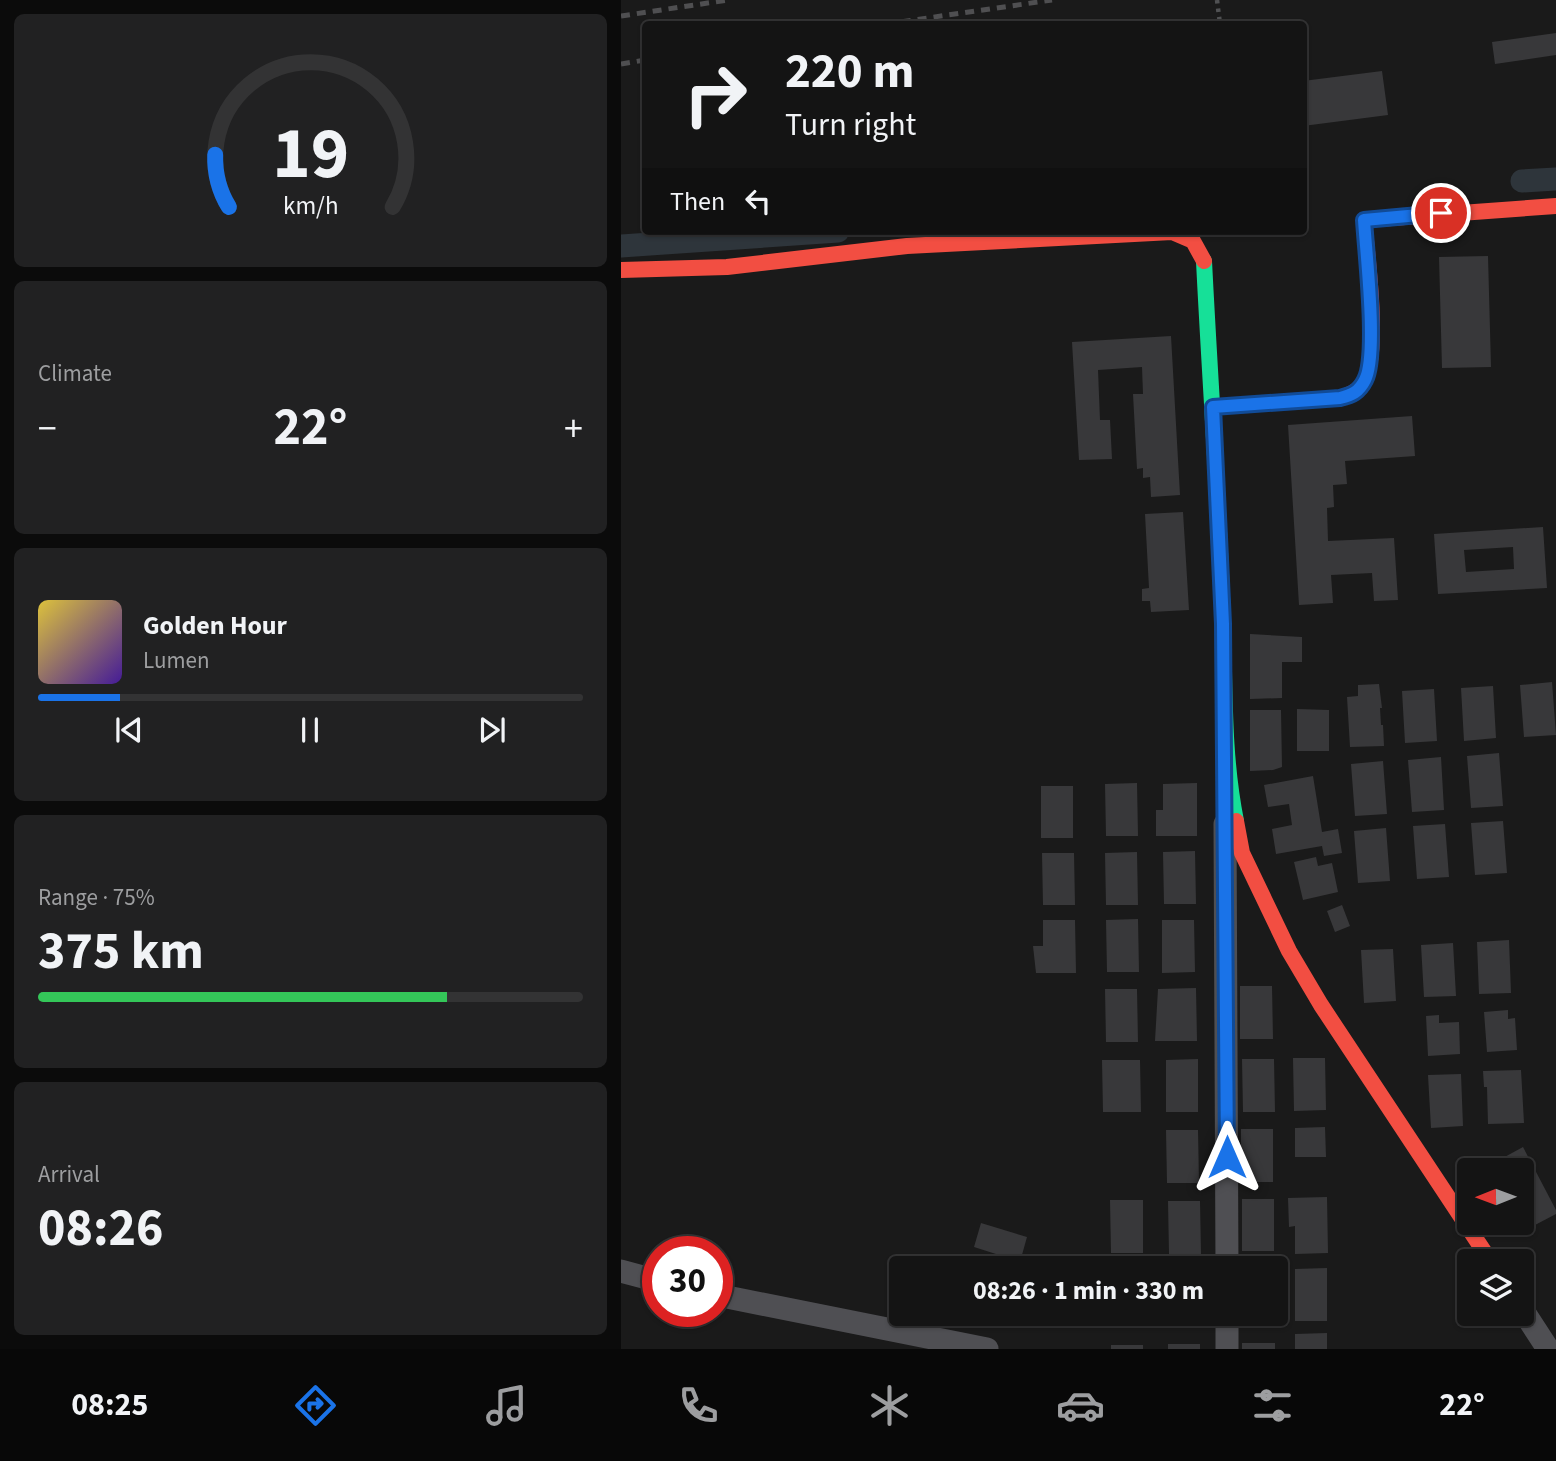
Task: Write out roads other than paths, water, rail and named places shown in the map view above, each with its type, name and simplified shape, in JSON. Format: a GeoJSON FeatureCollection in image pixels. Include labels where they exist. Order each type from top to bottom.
{"type":"FeatureCollection","features":[{"type":"Feature","properties":{"kind":"street"},"geometry":{"type":"LineString","coordinates":[[1213,407],[1340,398],[1355,394],[1366,379],[1371,355],[1364,220],[1556,206]]}},
{"type":"Feature","properties":{"kind":"street"},"geometry":{"type":"LineString","coordinates":[[621,270],[727,267],[907,246],[1115,235]]}},
{"type":"Feature","properties":{"kind":"street"},"geometry":{"type":"LineString","coordinates":[[1182,235],[1198,244],[1204,260],[1223,624],[1227,1256]]}},
{"type":"Feature","properties":{"kind":"street"},"geometry":{"type":"LineString","coordinates":[[1225,740],[1229,786],[1242,853],[1288,951],[1482,1249]]}},
{"type":"Feature","properties":{"kind":"street"},"geometry":{"type":"LineString","coordinates":[[621,1271],[642,1277]]}},
{"type":"Feature","properties":{"kind":"street"},"geometry":{"type":"LineString","coordinates":[[733,1298],[987,1349]]}},
{"type":"Feature","properties":{"kind":"street"},"geometry":{"type":"LineString","coordinates":[[1227,1326],[1227,1349]]}},
{"type":"Feature","properties":{"kind":"street"},"geometry":{"type":"LineString","coordinates":[[1533,1326],[1548,1349]]}},
{"type":"Feature","properties":{"kind":"waterway"},"geometry":{"type":"LineString","coordinates":[[1522,181],[1556,179]]}},
{"type":"Feature","properties":{"kind":"waterway"},"geometry":{"type":"LineString","coordinates":[[621,246],[780,235]]}},
{"type":"Feature","properties":{"kind":"railway"},"geometry":{"type":"LineString","coordinates":[[621,16],[728,0]]}},
{"type":"Feature","properties":{"kind":"railway"},"geometry":{"type":"LineString","coordinates":[[907,21],[1052,0]]}},
{"type":"Feature","properties":{"kind":"railway"},"geometry":{"type":"LineString","coordinates":[[621,64],[642,60]]}}]}
